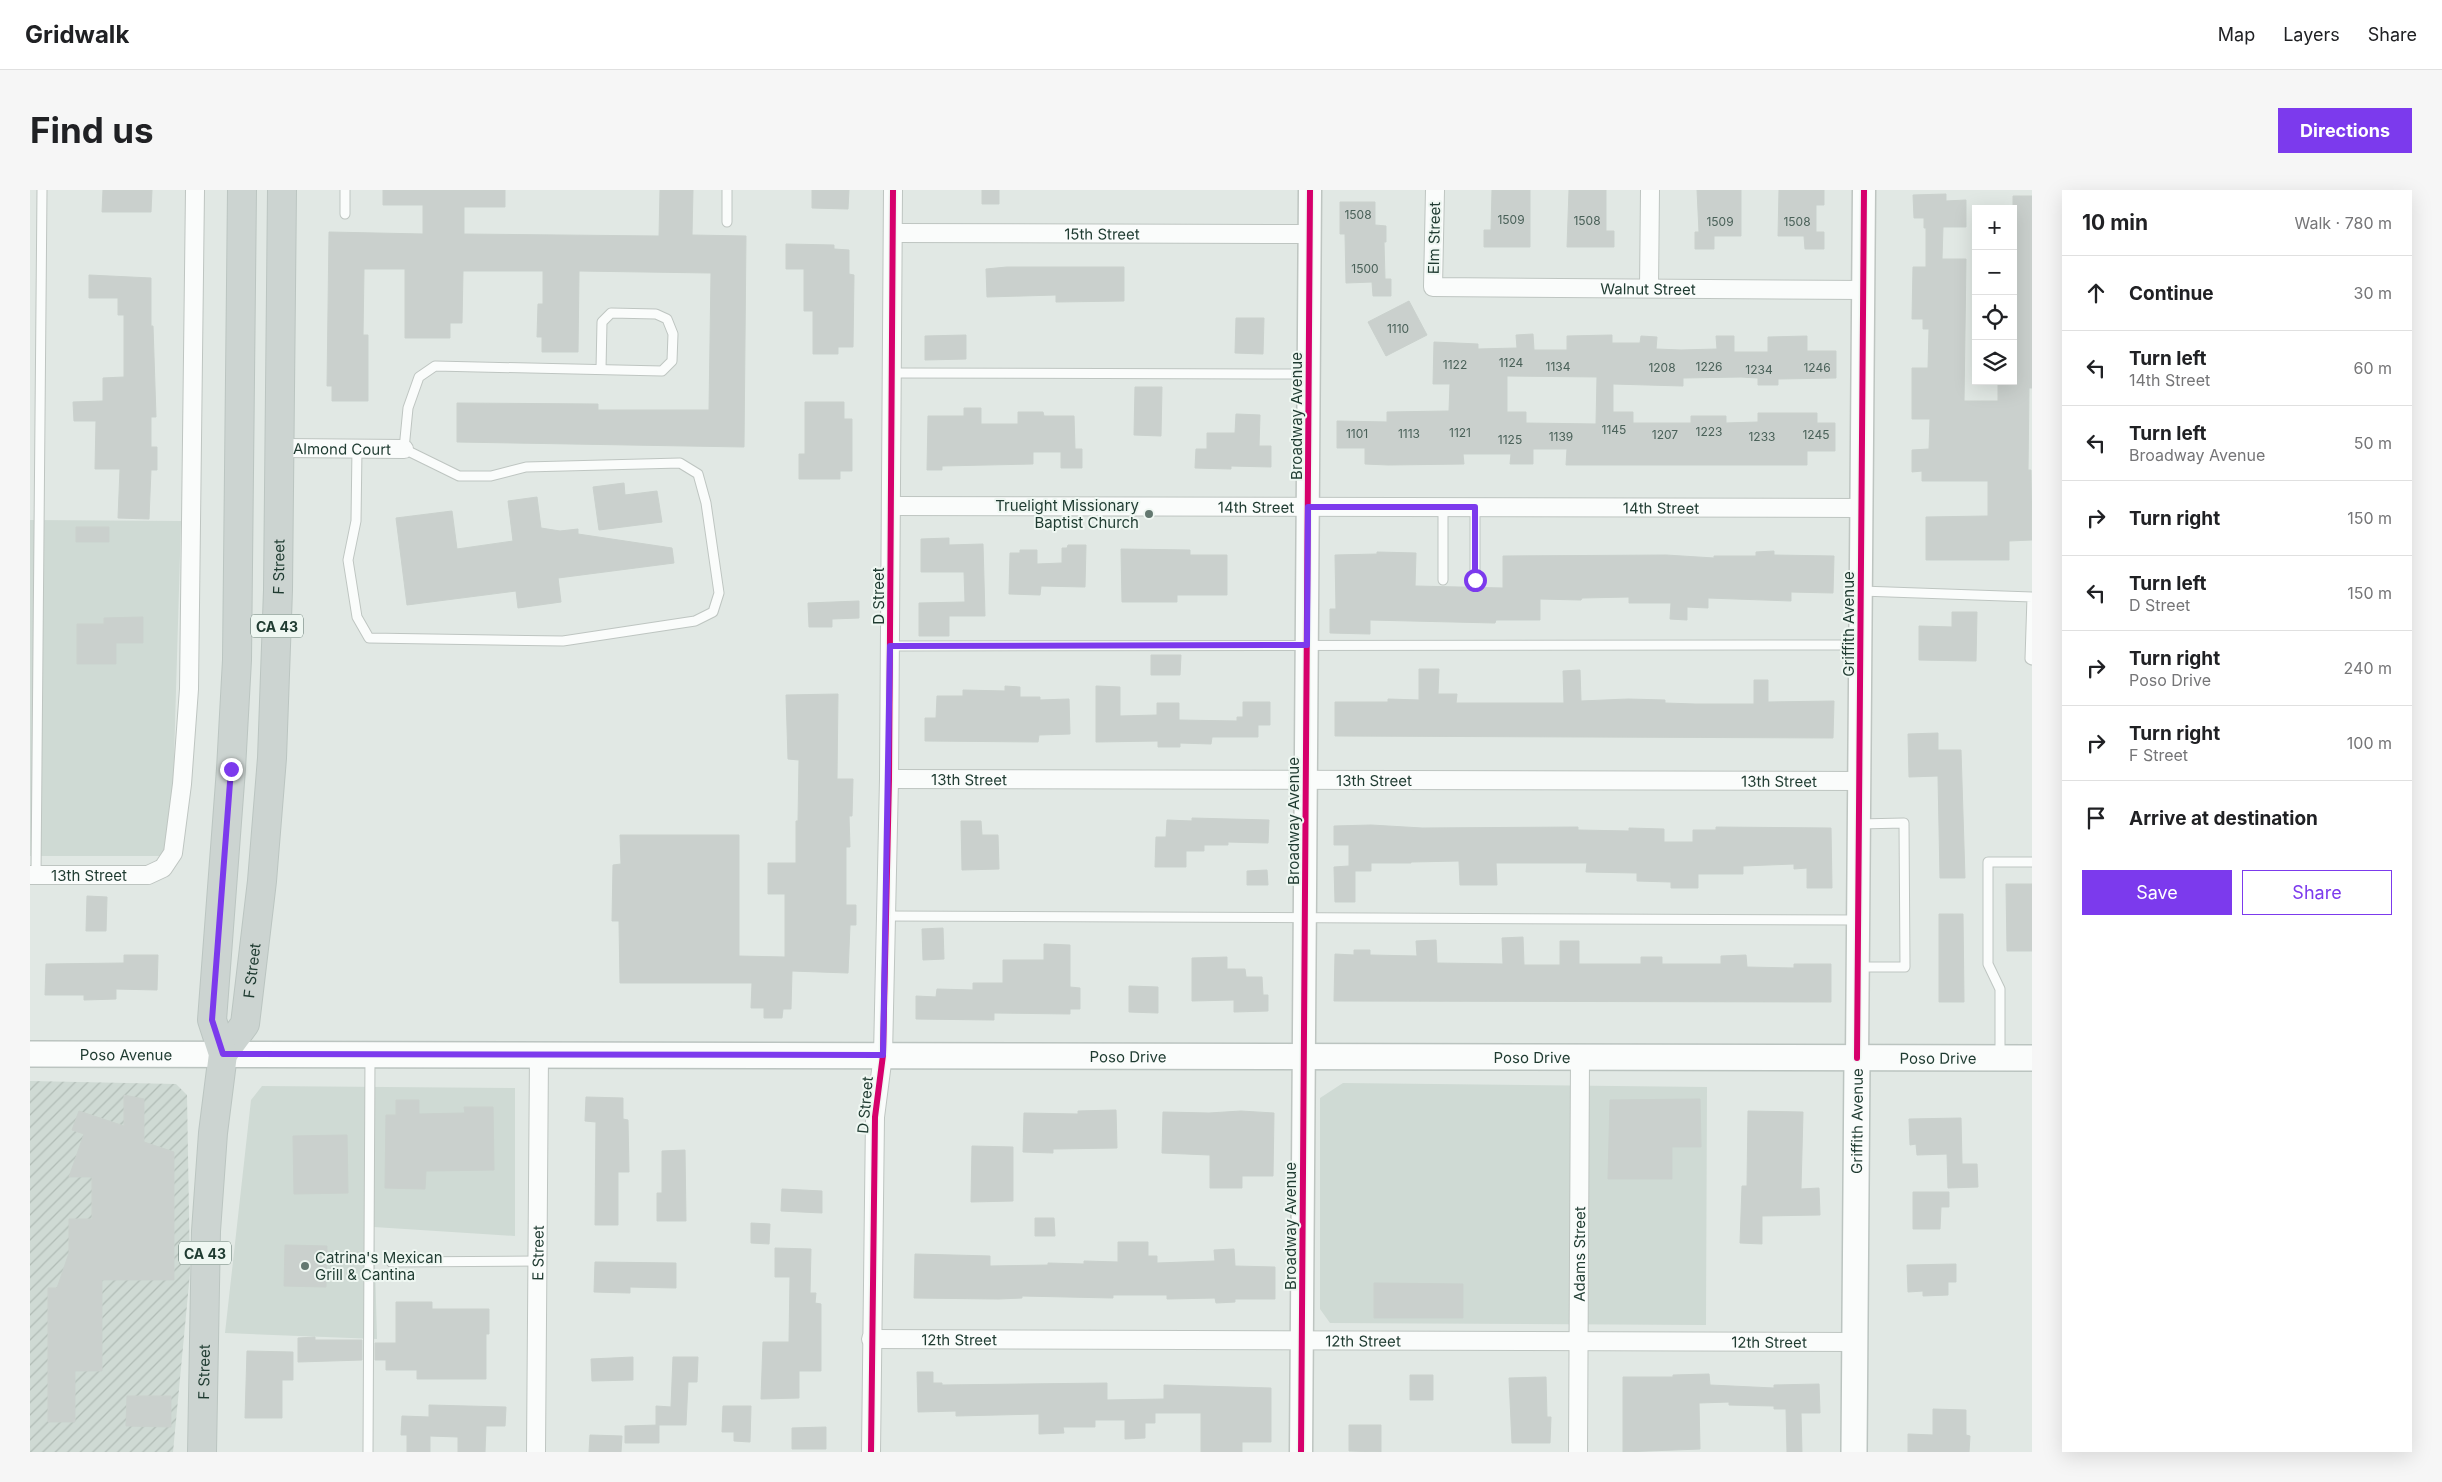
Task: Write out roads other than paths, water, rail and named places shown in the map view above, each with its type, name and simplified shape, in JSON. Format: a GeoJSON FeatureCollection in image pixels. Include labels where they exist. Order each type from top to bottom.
{"type":"FeatureCollection","features":[{"type":"Feature","properties":{"kind":"main road","name":"F Street"},"geometry":{"type":"LineString","coordinates":[[202,1452],[205,1239],[213,1133],[223,1054],[212,1020],[231,778],[237,660],[242,190]]}},
{"type":"Feature","properties":{"kind":"main road","name":"F Street"},"geometry":{"type":"LineString","coordinates":[[223,1054],[245,1024],[262,881],[272,758],[277,650],[281,448],[282,190]]}},
{"type":"Feature","properties":{"kind":"main road","name":"Poso Avenue"},"geometry":{"type":"LineString","coordinates":[[30,1054],[223,1054]]}},
{"type":"Feature","properties":{"kind":"main road","name":"Poso Drive"},"geometry":{"type":"LineString","coordinates":[[223,1054],[2032,1058]]}},
{"type":"Feature","properties":{"kind":"main road","name":"Griffith Avenue"},"geometry":{"type":"LineString","coordinates":[[1854,1452],[1857,1058]]}},
{"type":"Feature","properties":{"kind":"street","name":"13th Street"},"geometry":{"type":"LineString","coordinates":[[33,875],[148,875],[163,868],[172,853],[182,784],[189,689],[196,190]]}},
{"type":"Feature","properties":{"kind":"street","name":"D Street"},"geometry":{"type":"LineString","coordinates":[[871,1452],[875,1117],[883,1055],[889,779],[893,190]]}},
{"type":"Feature","properties":{"kind":"street","name":"Broadway Avenue"},"geometry":{"type":"LineString","coordinates":[[1301,1452],[1310,190]]}},
{"type":"Feature","properties":{"kind":"street","name":"Elm Street"},"geometry":{"type":"LineString","coordinates":[[1433,286],[1435,190]]}},
{"type":"Feature","properties":{"kind":"street"},"geometry":{"type":"LineString","coordinates":[[1649,288],[1650,190]]}},
{"type":"Feature","properties":{"kind":"street","name":"Griffith Avenue"},"geometry":{"type":"LineString","coordinates":[[1857,1058],[1864,190]]}},
{"type":"Feature","properties":{"kind":"street","name":"15th Street"},"geometry":{"type":"LineString","coordinates":[[893,233],[1310,234]]}},
{"type":"Feature","properties":{"kind":"street","name":"Walnut Street"},"geometry":{"type":"LineString","coordinates":[[1433,286],[1863,290]]}},
{"type":"Feature","properties":{"kind":"street","name":"Almond Court"},"geometry":{"type":"LineString","coordinates":[[281,448],[404,449]]}},
{"type":"Feature","properties":{"kind":"street","name":"14th Street"},"geometry":{"type":"LineString","coordinates":[[891,506],[1861,508]]}},
{"type":"Feature","properties":{"kind":"street","name":"13th Street"},"geometry":{"type":"LineString","coordinates":[[889,779],[1859,781]]}},
{"type":"Feature","properties":{"kind":"street","name":"E Street"},"geometry":{"type":"LineString","coordinates":[[536,1452],[539,1054]]}},
{"type":"Feature","properties":{"kind":"street","name":"Adams Street"},"geometry":{"type":"LineString","coordinates":[[1578,1452],[1580,1057]]}},
{"type":"Feature","properties":{"kind":"street","name":"12th Street"},"geometry":{"type":"LineString","coordinates":[[871,1338],[1855,1342]]}},
{"type":"Feature","properties":{"kind":"lane"},"geometry":{"type":"LineString","coordinates":[[33,875],[42,190]]}},
{"type":"Feature","properties":{"kind":"lane"},"geometry":{"type":"LineString","coordinates":[[345,190],[345,214]]}},
{"type":"Feature","properties":{"kind":"lane"},"geometry":{"type":"LineString","coordinates":[[727,190],[727,222]]}},
{"type":"Feature","properties":{"kind":"lane"},"geometry":{"type":"LineString","coordinates":[[357,449],[356,521],[348,560],[358,617],[369,638],[563,641],[696,621],[713,612],[719,593],[706,504],[698,474],[680,462],[526,467],[491,476],[459,476],[404,449],[408,408],[419,377],[435,366],[601,370],[662,371],[672,361],[673,334],[667,319],[656,314],[611,313],[602,322],[601,370]]}},
{"type":"Feature","properties":{"kind":"lane"},"geometry":{"type":"LineString","coordinates":[[892,373],[1309,374]]}},
{"type":"Feature","properties":{"kind":"lane"},"geometry":{"type":"LineString","coordinates":[[1443,507],[1443,580]]}},
{"type":"Feature","properties":{"kind":"lane"},"geometry":{"type":"LineString","coordinates":[[1475,507],[1475,580]]}},
{"type":"Feature","properties":{"kind":"lane"},"geometry":{"type":"LineString","coordinates":[[1861,591],[2032,597],[2030,659],[2032,660]]}},
{"type":"Feature","properties":{"kind":"lane"},"geometry":{"type":"LineString","coordinates":[[890,646],[1860,645]]}},
{"type":"Feature","properties":{"kind":"lane"},"geometry":{"type":"LineString","coordinates":[[1858,967],[1906,967],[1904,823],[1859,824]]}},
{"type":"Feature","properties":{"kind":"lane"},"geometry":{"type":"LineString","coordinates":[[2000,1058],[2000,989],[1988,964],[1988,862],[2032,862]]}},
{"type":"Feature","properties":{"kind":"lane"},"geometry":{"type":"LineString","coordinates":[[886,916],[1858,920]]}},
{"type":"Feature","properties":{"kind":"lane"},"geometry":{"type":"LineString","coordinates":[[368,1452],[370,1054]]}},
{"type":"Feature","properties":{"kind":"lane"},"geometry":{"type":"LineString","coordinates":[[391,1262],[537,1261]]}},
{"type":"Feature","properties":{"kind":"place","name":"Truelight Missionary Baptist Church"},"geometry":{"type":"Point","coordinates":[1149,514]}},
{"type":"Feature","properties":{"kind":"place","name":"Catrina's Mexican Grill & Cantina"},"geometry":{"type":"Point","coordinates":[305,1266]}}]}
